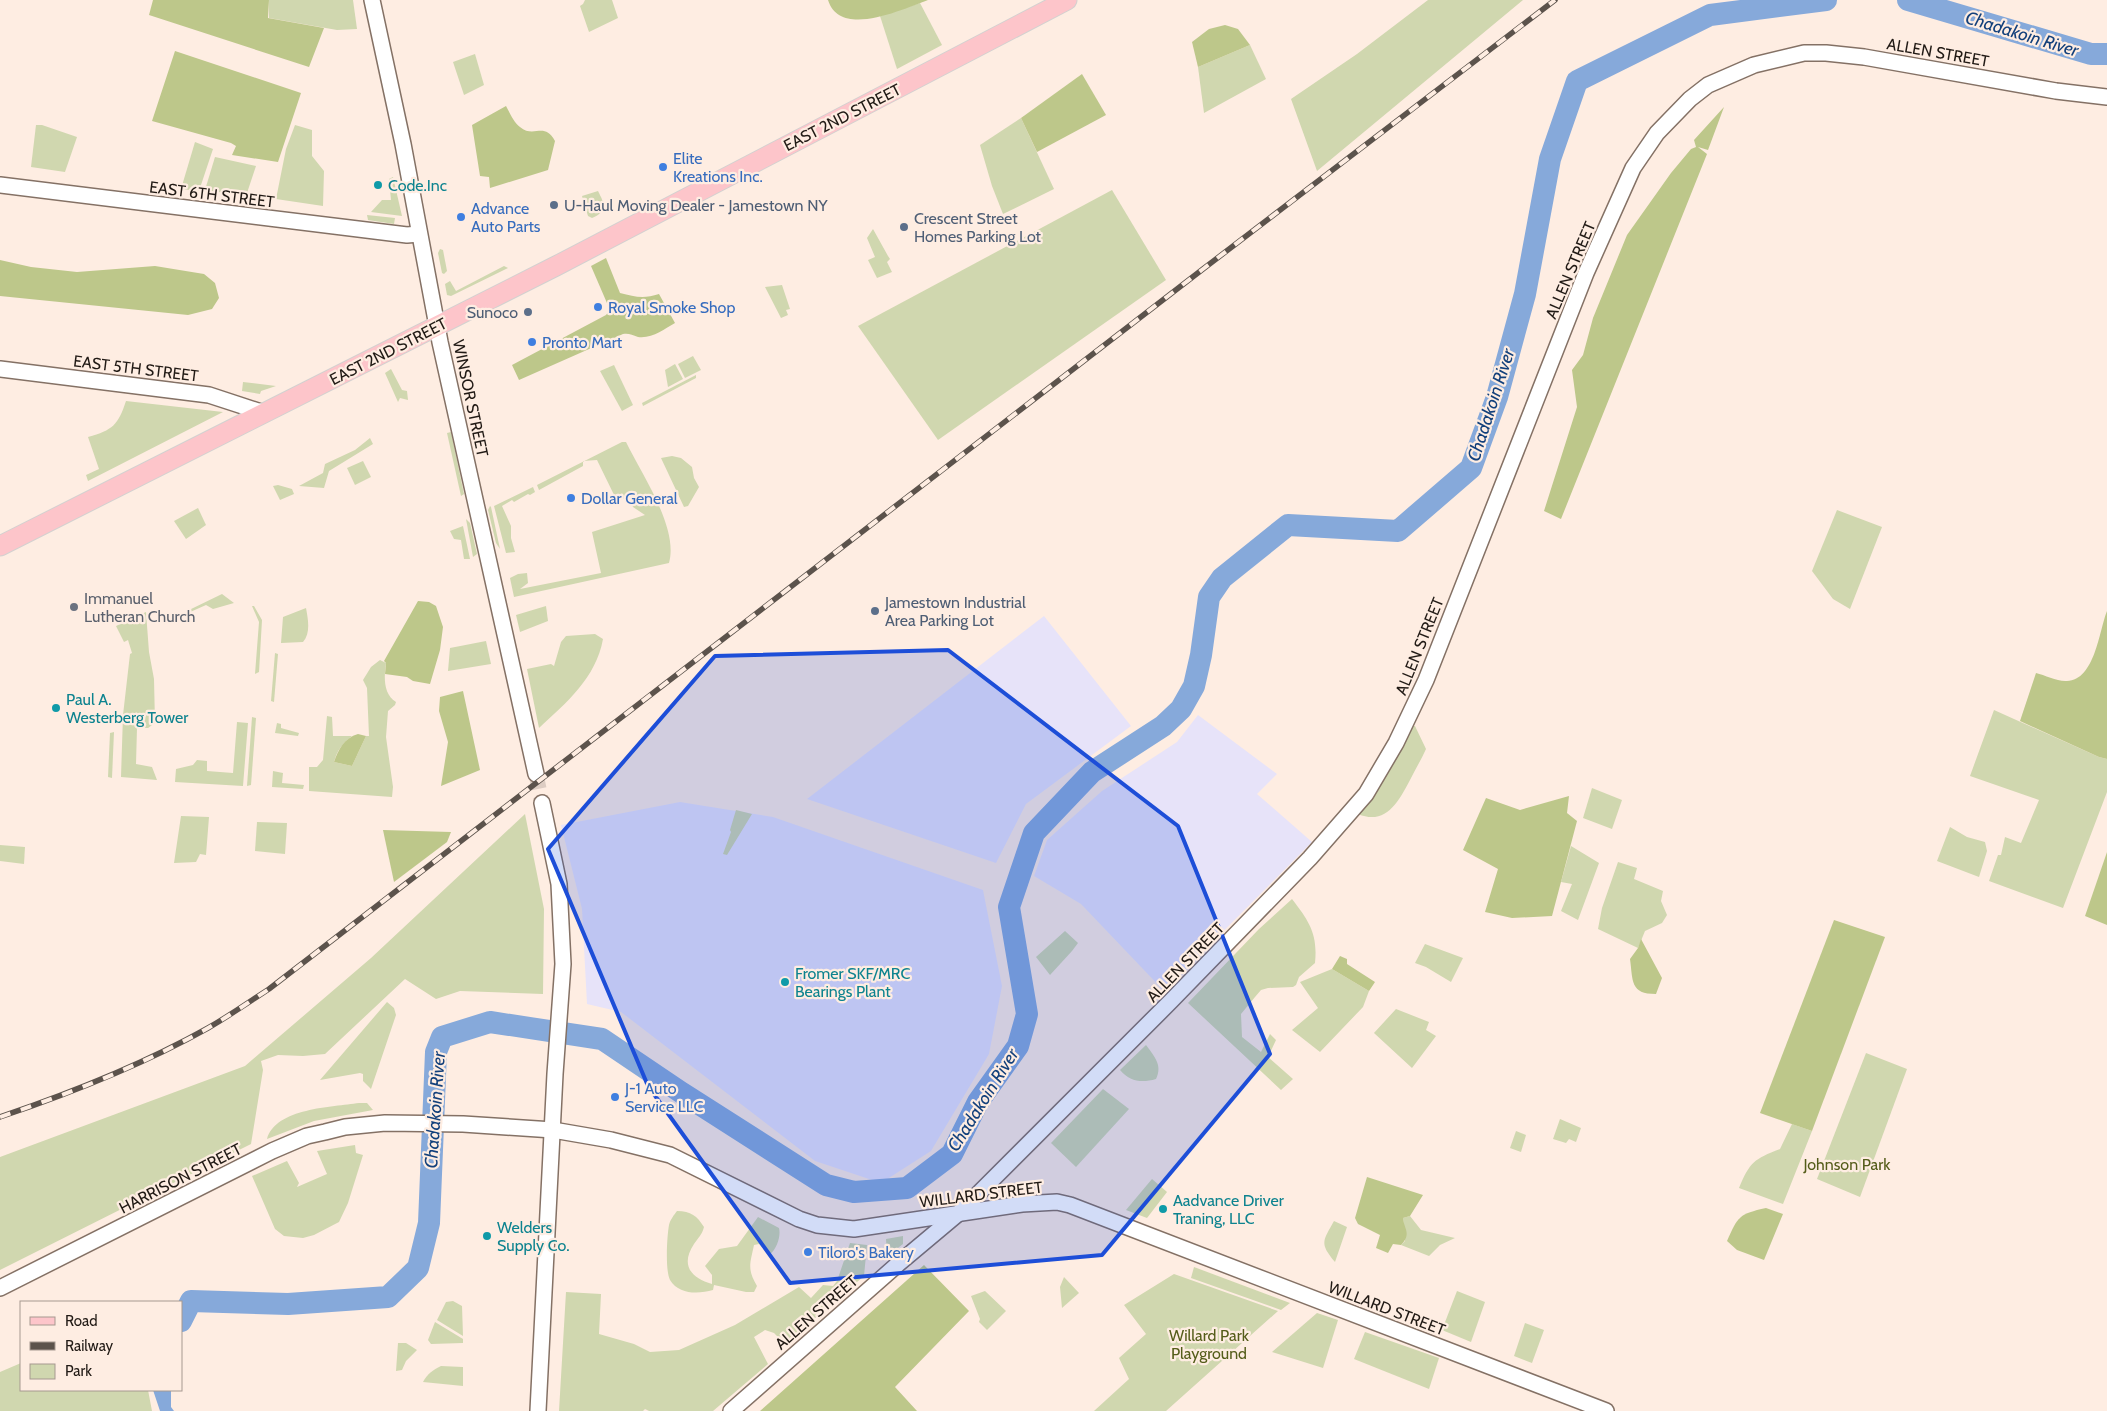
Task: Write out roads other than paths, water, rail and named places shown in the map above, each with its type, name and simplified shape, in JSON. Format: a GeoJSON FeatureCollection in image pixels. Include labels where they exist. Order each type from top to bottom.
{"type":"FeatureCollection","features":[{"type":"Feature","properties":{"kind":"main road","name":"EAST 2ND STREET"},"geometry":{"type":"LineString","coordinates":[[0,546],[437,326],[1067,0]]}},
{"type":"Feature","properties":{"kind":"street","name":"WINSOR STREET"},"geometry":{"type":"LineString","coordinates":[[372,0],[403,144],[437,326],[536,774]]}},
{"type":"Feature","properties":{"kind":"street","name":"ALLEN STREET"},"geometry":{"type":"LineString","coordinates":[[731,1411],[960,1212],[1184,988],[1310,858],[1366,794],[1396,743],[1426,680],[1586,273],[1633,168],[1657,133],[1690,99],[1708,85],[1754,65],[1776,58],[1818,53],[1864,57],[2056,91],[2107,97]]}},
{"type":"Feature","properties":{"kind":"street","name":"EAST 6TH STREET"},"geometry":{"type":"LineString","coordinates":[[0,186],[386,233],[419,234]]}},
{"type":"Feature","properties":{"kind":"street","name":"EAST 5TH STREET"},"geometry":{"type":"LineString","coordinates":[[0,370],[192,392],[234,402],[264,413]]}},
{"type":"Feature","properties":{"kind":"street"},"geometry":{"type":"LineString","coordinates":[[538,1411],[554,1074],[559,992],[563,964],[558,884],[542,803]]}},
{"type":"Feature","properties":{"kind":"street","name":"HARRISON STREET"},"geometry":{"type":"LineString","coordinates":[[0,1288],[307,1136],[345,1127],[385,1124],[462,1124],[552,1130]]}},
{"type":"Feature","properties":{"kind":"street","name":"WILLARD STREET"},"geometry":{"type":"LineString","coordinates":[[552,1130],[610,1140],[670,1155],[779,1209],[817,1225],[835,1228],[860,1228],[960,1212],[1043,1202],[1070,1205],[1606,1411]]}},
{"type":"Feature","properties":{"kind":"water"},"geometry":{"type":"Polygon","coordinates":[[[153,1391],[171,1391],[171,1407],[174,1411],[160,1411],[153,1391]]]}},
{"type":"Feature","properties":{"kind":"waterway","name":"Chadakoin River"},"geometry":{"type":"LineString","coordinates":[[182,1319],[191,1301],[288,1304],[388,1297],[418,1268],[429,1223],[436,1052],[442,1037],[490,1022],[602,1039],[682,1093],[826,1185],[854,1192],[907,1188],[952,1154],[978,1102],[1018,1046],[1027,1014],[1009,907],[1034,833],[1092,772],[1163,726],[1181,709],[1194,686],[1201,655],[1209,597],[1222,578],[1288,525],[1398,531],[1471,468],[1497,397],[1525,294],[1550,159],[1577,81],[1710,15],[1826,0]]}},
{"type":"Feature","properties":{"kind":"waterway","name":"Chadakoin River"},"geometry":{"type":"LineString","coordinates":[[1908,0],[2091,54],[2107,54]]}},
{"type":"Feature","properties":{"kind":"tunnel"},"geometry":{"type":"LineString","coordinates":[[536,774],[542,803]]}},
{"type":"Feature","properties":{"kind":"railway"},"geometry":{"type":"LineString","coordinates":[[0,1117],[80,1088],[158,1054],[208,1028],[269,989],[1555,0]]}},
{"type":"Feature","properties":{"kind":"place","name":"Elite Kreations Inc."},"geometry":{"type":"Point","coordinates":[663,167]}},
{"type":"Feature","properties":{"kind":"place","name":"Code.Inc"},"geometry":{"type":"Point","coordinates":[378,185]}},
{"type":"Feature","properties":{"kind":"place","name":"U-Haul Moving Dealer - Jamestown NY"},"geometry":{"type":"Point","coordinates":[554,205]}},
{"type":"Feature","properties":{"kind":"place","name":"Advance Auto Parts"},"geometry":{"type":"Point","coordinates":[461,217]}},
{"type":"Feature","properties":{"kind":"place","name":"Crescent Street Homes Parking Lot"},"geometry":{"type":"Point","coordinates":[904,227]}},
{"type":"Feature","properties":{"kind":"place","name":"Royal Smoke Shop"},"geometry":{"type":"Point","coordinates":[598,307]}},
{"type":"Feature","properties":{"kind":"place","name":"Sunoco"},"geometry":{"type":"Point","coordinates":[528,312]}},
{"type":"Feature","properties":{"kind":"place","name":"Pronto Mart"},"geometry":{"type":"Point","coordinates":[532,342]}},
{"type":"Feature","properties":{"kind":"place","name":"Dollar General"},"geometry":{"type":"Point","coordinates":[571,498]}},
{"type":"Feature","properties":{"kind":"place","name":"Immanuel Lutheran Church"},"geometry":{"type":"Point","coordinates":[74,607]}},
{"type":"Feature","properties":{"kind":"place","name":"Jamestown Industrial Area Parking Lot"},"geometry":{"type":"Point","coordinates":[875,611]}},
{"type":"Feature","properties":{"kind":"place","name":"Paul A. Westerberg Tower"},"geometry":{"type":"Point","coordinates":[56,708]}},
{"type":"Feature","properties":{"kind":"place","name":"Fromer SKF/MRC Bearings Plant"},"geometry":{"type":"Point","coordinates":[785,982]}},
{"type":"Feature","properties":{"kind":"place","name":"J-1 Auto Service LLC"},"geometry":{"type":"Point","coordinates":[615,1097]}},
{"type":"Feature","properties":{"kind":"place","name":"Aadvance Driver Traning, LLC"},"geometry":{"type":"Point","coordinates":[1163,1209]}},
{"type":"Feature","properties":{"kind":"place","name":"Welders Supply Co."},"geometry":{"type":"Point","coordinates":[487,1236]}},
{"type":"Feature","properties":{"kind":"place","name":"Tiloro's Bakery"},"geometry":{"type":"Point","coordinates":[808,1252]}},
{"type":"Feature","properties":{"kind":"park label","name":"Johnson Park"},"geometry":{"type":"Point","coordinates":[1847,1164]}},
{"type":"Feature","properties":{"kind":"park label","name":"Willard Park Playground"},"geometry":{"type":"Point","coordinates":[1209,1344]}}]}
